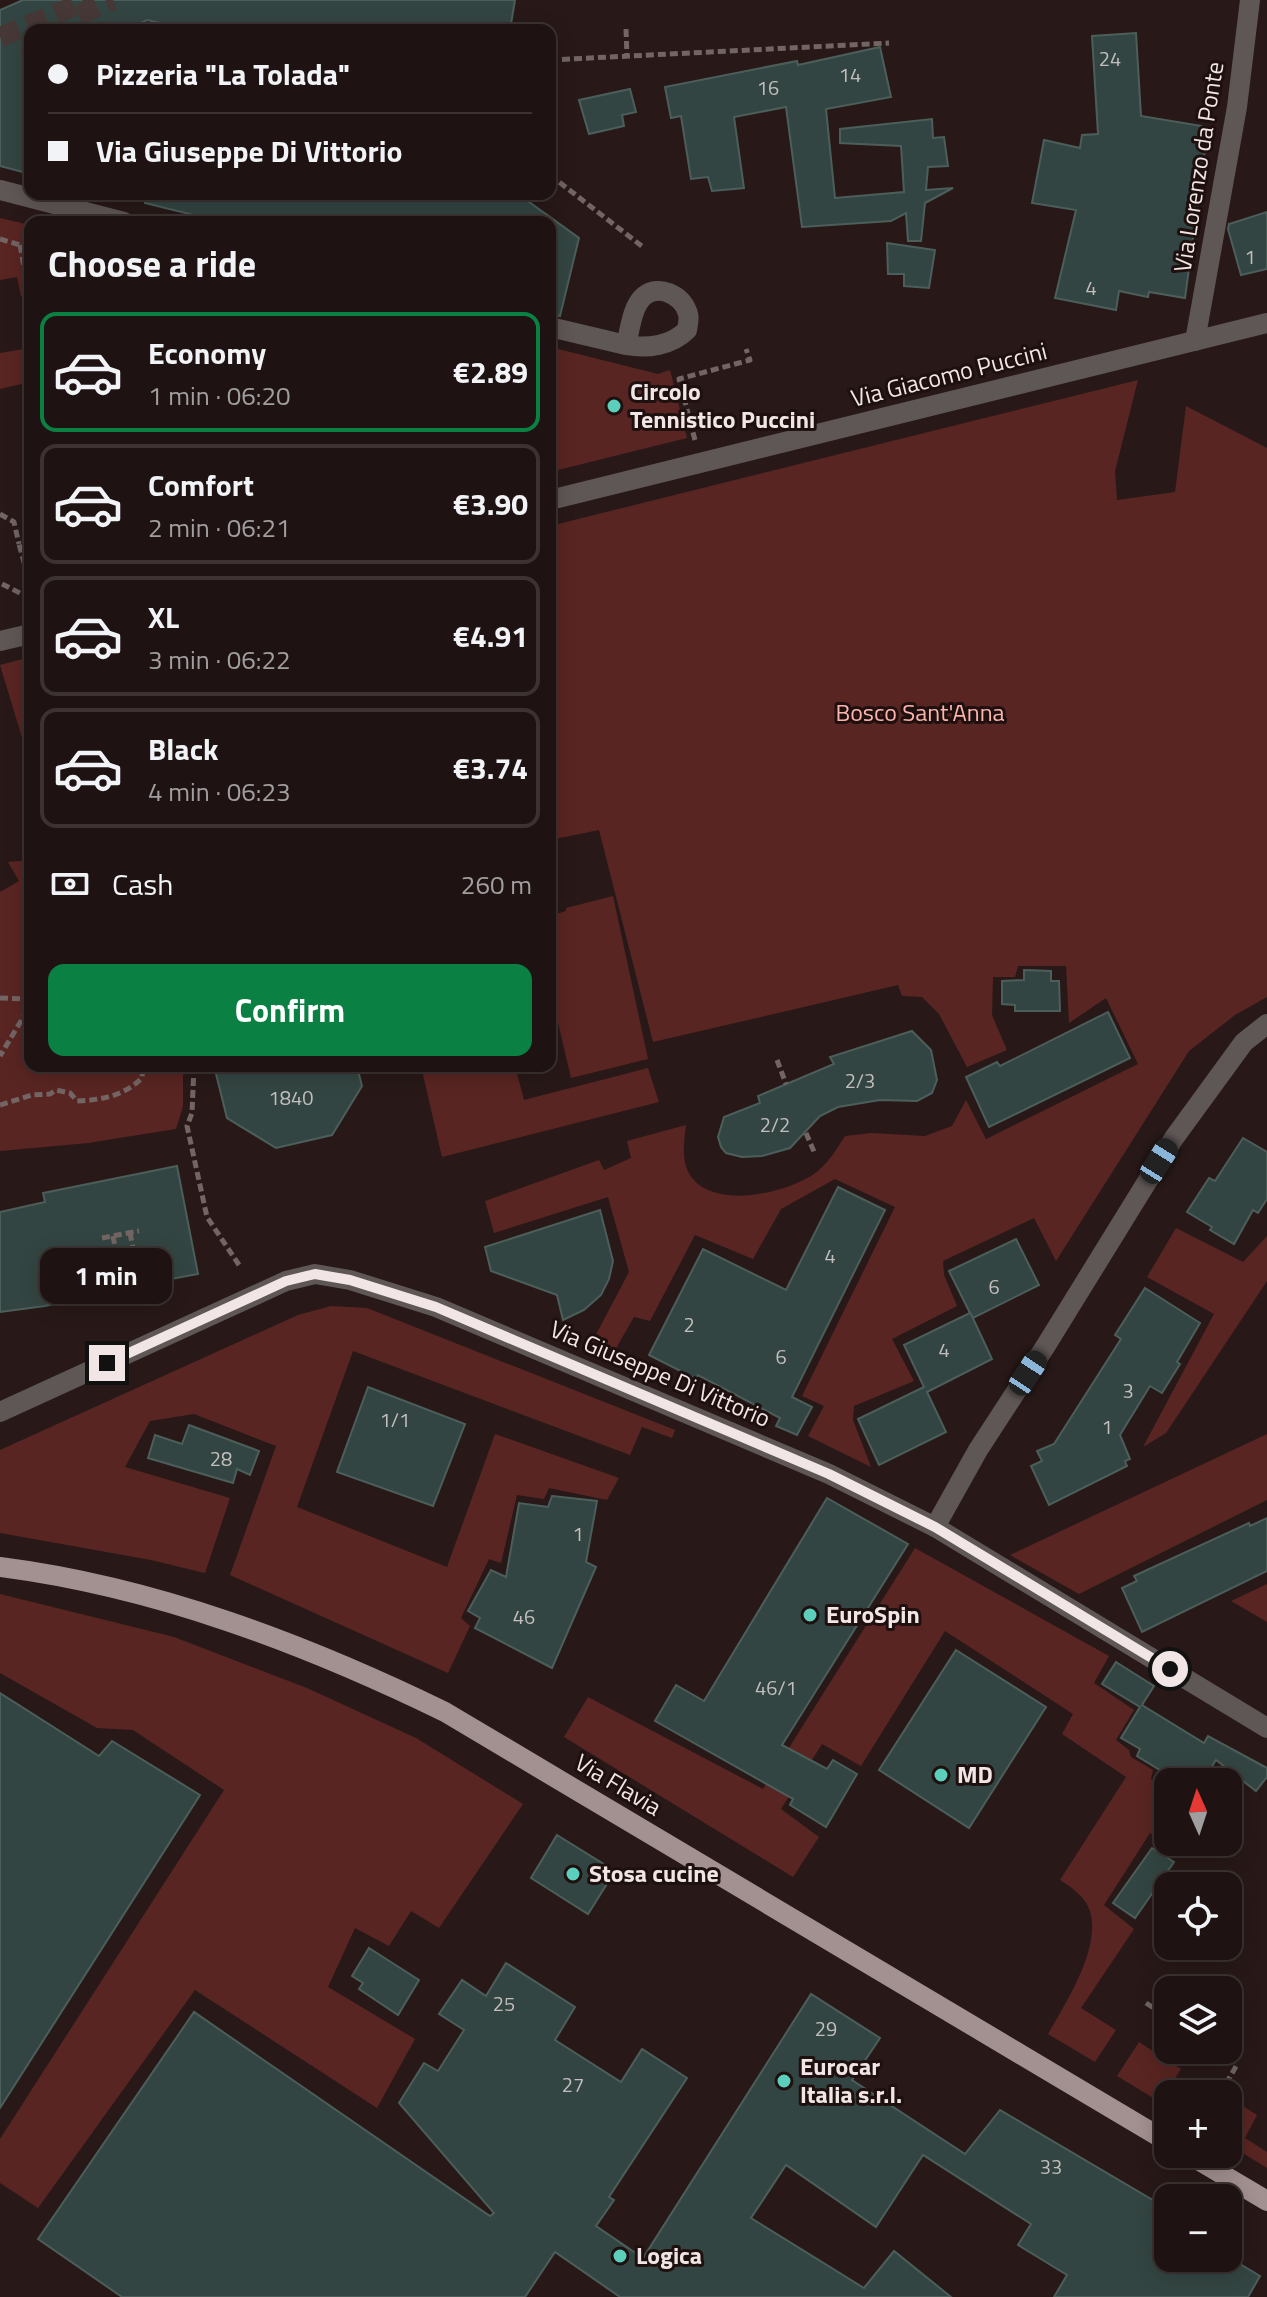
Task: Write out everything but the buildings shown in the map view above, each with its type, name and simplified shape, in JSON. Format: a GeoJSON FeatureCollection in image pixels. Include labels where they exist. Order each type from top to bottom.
{"type":"FeatureCollection","features":[{"type":"Feature","properties":{"kind":"main road","name":"Via Flavia"},"geometry":{"type":"LineString","coordinates":[[0,1567],[97,1586],[221,1617],[362,1672],[445,1712],[1154,2134]]}},
{"type":"Feature","properties":{"kind":"main road"},"geometry":{"type":"LineString","coordinates":[[1212,2168],[1267,2201]]}},
{"type":"Feature","properties":{"kind":"street","name":"Via Lorenzo da Ponte"},"geometry":{"type":"LineString","coordinates":[[1195,341],[1237,107],[1250,0]]}},
{"type":"Feature","properties":{"kind":"street"},"geometry":{"type":"LineString","coordinates":[[0,190],[24,196]]}},
{"type":"Feature","properties":{"kind":"street"},"geometry":{"type":"LineString","coordinates":[[39,200],[101,216]]}},
{"type":"Feature","properties":{"kind":"street","name":"Via Giacomo Puccini"},"geometry":{"type":"LineString","coordinates":[[556,499],[1267,323]]}},
{"type":"Feature","properties":{"kind":"street"},"geometry":{"type":"LineString","coordinates":[[556,328],[626,345]]}},
{"type":"Feature","properties":{"kind":"street"},"geometry":{"type":"LineString","coordinates":[[0,641],[24,635]]}},
{"type":"Feature","properties":{"kind":"street"},"geometry":{"type":"LineString","coordinates":[[935,1527],[978,1450],[1174,1138],[1244,1042],[1267,1024]]}},
{"type":"Feature","properties":{"kind":"street","name":"Via Giuseppe Di Vittorio"},"geometry":{"type":"LineString","coordinates":[[0,1412],[286,1281],[315,1274],[350,1280],[436,1307],[829,1474],[935,1527],[1267,1728]]}},
{"type":"Feature","properties":{"kind":"path"},"geometry":{"type":"LineString","coordinates":[[626,29],[627,57]]}},
{"type":"Feature","properties":{"kind":"path"},"geometry":{"type":"LineString","coordinates":[[556,60],[889,43]]}},
{"type":"Feature","properties":{"kind":"path"},"geometry":{"type":"LineString","coordinates":[[556,180],[643,247]]}},
{"type":"Feature","properties":{"kind":"path"},"geometry":{"type":"LineString","coordinates":[[0,239],[24,244]]}},
{"type":"Feature","properties":{"kind":"path"},"geometry":{"type":"LineString","coordinates":[[20,245],[24,267]]}},
{"type":"Feature","properties":{"kind":"path"},"geometry":{"type":"LineString","coordinates":[[695,441],[679,379],[750,360],[746,349]]}},
{"type":"Feature","properties":{"kind":"path"},"geometry":{"type":"LineString","coordinates":[[0,514],[14,522],[24,562]]}},
{"type":"Feature","properties":{"kind":"path"},"geometry":{"type":"LineString","coordinates":[[19,544],[24,543]]}},
{"type":"Feature","properties":{"kind":"path"},"geometry":{"type":"LineString","coordinates":[[2,584],[24,595]]}},
{"type":"Feature","properties":{"kind":"path"},"geometry":{"type":"LineString","coordinates":[[0,998],[24,999]]}},
{"type":"Feature","properties":{"kind":"path"},"geometry":{"type":"LineString","coordinates":[[0,1056],[24,1017]]}},
{"type":"Feature","properties":{"kind":"path"},"geometry":{"type":"LineString","coordinates":[[777,1060],[786,1084]]}},
{"type":"Feature","properties":{"kind":"path"},"geometry":{"type":"LineString","coordinates":[[0,1105],[56,1090],[70,1093],[77,1101],[114,1095],[134,1087],[142,1078],[142,1072]]}},
{"type":"Feature","properties":{"kind":"path"},"geometry":{"type":"LineString","coordinates":[[194,1072],[192,1113],[187,1126],[207,1217],[239,1265]]}},
{"type":"Feature","properties":{"kind":"path"},"geometry":{"type":"LineString","coordinates":[[806,1133],[815,1154]]}},
{"type":"Feature","properties":{"kind":"path"},"geometry":{"type":"LineString","coordinates":[[102,1238],[139,1231]]}},
{"type":"Feature","properties":{"kind":"path"},"geometry":{"type":"LineString","coordinates":[[130,1233],[141,1289]]}},
{"type":"Feature","properties":{"kind":"path"},"geometry":{"type":"LineString","coordinates":[[113,1236],[123,1292]]}},
{"type":"Feature","properties":{"kind":"path"},"geometry":{"type":"LineString","coordinates":[[1146,2003],[1154,2008]]}},
{"type":"Feature","properties":{"kind":"green space"},"geometry":{"type":"Polygon","coordinates":[[[0,218],[24,224],[24,295],[21,296],[17,277],[0,280],[0,218]]]}},
{"type":"Feature","properties":{"kind":"green space","name":"Circolo Tennistico Puccini"},"geometry":{"type":"Polygon","coordinates":[[[556,348],[658,374],[670,370],[687,438],[556,471],[556,348]]]}},
{"type":"Feature","properties":{"kind":"green space"},"geometry":{"type":"Polygon","coordinates":[[[24,349],[24,383],[0,389],[0,353],[24,349]]]}},
{"type":"Feature","properties":{"kind":"green space","name":"Bosco Sant'Anna"},"geometry":{"type":"Polygon","coordinates":[[[1138,380],[1115,471],[1117,500],[1175,492],[1186,406],[1267,448],[1267,997],[1235,1015],[1189,1051],[1056,1261],[1034,1218],[943,1261],[944,1275],[957,1306],[892,1339],[914,1381],[854,1406],[853,1420],[871,1467],[808,1436],[824,1406],[802,1396],[895,1207],[835,1179],[781,1209],[753,1259],[695,1235],[650,1321],[634,1317],[615,1350],[592,1342],[629,1272],[608,1197],[494,1233],[485,1201],[599,1160],[604,1170],[631,1158],[627,1141],[686,1125],[686,1167],[693,1179],[704,1188],[735,1196],[770,1192],[814,1174],[828,1161],[845,1136],[871,1133],[925,1136],[952,1126],[966,1100],[986,1139],[1138,1064],[1106,998],[1069,1023],[1066,966],[1018,966],[1015,977],[993,977],[992,1015],[1007,1050],[967,1067],[939,1014],[922,997],[902,996],[898,985],[653,1042],[599,830],[556,839],[556,525],[1138,380]]]}},
{"type":"Feature","properties":{"kind":"green space"},"geometry":{"type":"Polygon","coordinates":[[[24,659],[24,744],[0,665],[24,659]]]}},
{"type":"Feature","properties":{"kind":"green space"},"geometry":{"type":"Polygon","coordinates":[[[24,861],[24,1072],[183,1072],[183,1106],[176,1129],[88,1143],[0,1151],[0,892],[19,881],[8,862],[24,861]]]}},
{"type":"Feature","properties":{"kind":"green space"},"geometry":{"type":"Polygon","coordinates":[[[613,896],[648,1059],[571,1078],[556,1014],[556,914],[566,911],[566,908],[613,896]]]}},
{"type":"Feature","properties":{"kind":"green space"},"geometry":{"type":"Polygon","coordinates":[[[648,1068],[659,1102],[442,1157],[422,1072],[517,1072],[524,1100],[648,1068]]]}},
{"type":"Feature","properties":{"kind":"green space"},"geometry":{"type":"Polygon","coordinates":[[[1176,1228],[1243,1262],[1267,1236],[1267,1281],[1166,1433],[1143,1447],[1214,1314],[1147,1277],[1176,1228]]]}},
{"type":"Feature","properties":{"kind":"green space"},"geometry":{"type":"Polygon","coordinates":[[[331,1306],[367,1308],[675,1430],[672,1438],[642,1427],[630,1455],[353,1351],[297,1507],[447,1567],[495,1434],[619,1478],[607,1500],[549,1488],[544,1499],[517,1495],[501,1563],[489,1559],[461,1618],[470,1626],[448,1673],[230,1575],[276,1446],[194,1414],[150,1421],[125,1467],[230,1498],[205,1573],[151,1560],[0,1533],[0,1450],[298,1315],[331,1306]]]}},
{"type":"Feature","properties":{"kind":"green space"},"geometry":{"type":"Polygon","coordinates":[[[1267,1434],[1267,1500],[1079,1594],[1010,1555],[1267,1434]]]}},
{"type":"Feature","properties":{"kind":"green space"},"geometry":{"type":"Polygon","coordinates":[[[915,1548],[1109,1656],[1094,1683],[1134,1710],[1116,1740],[1129,1750],[1131,1757],[1153,1770],[1154,1835],[1150,1833],[1104,1905],[1134,1929],[1081,2008],[1116,2030],[1095,2062],[1048,2034],[1080,1975],[1091,1942],[1090,1911],[1085,1901],[1060,1880],[1126,1777],[1062,1734],[1073,1714],[945,1631],[861,1766],[822,1744],[781,1809],[819,1837],[793,1877],[564,1737],[588,1697],[763,1789],[915,1548]]]}},
{"type":"Feature","properties":{"kind":"green space"},"geometry":{"type":"Polygon","coordinates":[[[1267,1584],[1267,1622],[1231,1601],[1267,1584]]]}},
{"type":"Feature","properties":{"kind":"green space"},"geometry":{"type":"Polygon","coordinates":[[[0,1594],[174,1637],[307,1688],[416,1738],[523,1804],[439,1928],[411,1911],[389,1946],[355,1928],[328,1987],[415,2039],[377,2108],[195,1990],[38,2208],[0,2183],[0,2139],[224,1790],[133,1730],[97,1728],[0,1673],[0,1594]]]}},
{"type":"Feature","properties":{"kind":"green space"},"geometry":{"type":"Polygon","coordinates":[[[1139,2042],[1154,2052],[1154,2064],[1173,2064],[1181,2069],[1174,2080],[1154,2080],[1154,2098],[1117,2076],[1139,2042]]]}},
{"type":"Feature","properties":{"kind":"green space"},"geometry":{"type":"Polygon","coordinates":[[[1242,2105],[1257,2115],[1245,2138],[1267,2152],[1267,2168],[1242,2153],[1242,2105]]]}},
{"type":"Feature","properties":{"kind":"tunnel"},"geometry":{"type":"LineString","coordinates":[[31,24],[89,0]]}},
{"type":"Feature","properties":{"kind":"tunnel"},"geometry":{"type":"LineString","coordinates":[[79,15],[113,0]]}},
{"type":"Feature","properties":{"kind":"tunnel"},"geometry":{"type":"LineString","coordinates":[[0,37],[24,27]]}},
{"type":"Feature","properties":{"kind":"place","name":"Circolo Tennistico Puccini"},"geometry":{"type":"Point","coordinates":[614,406]}},
{"type":"Feature","properties":{"kind":"place","name":"EuroSpin"},"geometry":{"type":"Point","coordinates":[810,1615]}},
{"type":"Feature","properties":{"kind":"place","name":"MD"},"geometry":{"type":"Point","coordinates":[941,1775]}},
{"type":"Feature","properties":{"kind":"place","name":"Stosa cucine"},"geometry":{"type":"Point","coordinates":[573,1874]}},
{"type":"Feature","properties":{"kind":"place","name":"Eurocar Italia s.r.l."},"geometry":{"type":"Point","coordinates":[784,2081]}},
{"type":"Feature","properties":{"kind":"place","name":"Logica"},"geometry":{"type":"Point","coordinates":[620,2256]}},
{"type":"Feature","properties":{"kind":"route"},"geometry":{"type":"LineString","coordinates":[[107,1363],[286,1281],[315,1274],[350,1280],[436,1307],[829,1474],[935,1527],[1170,1669]]}}]}
